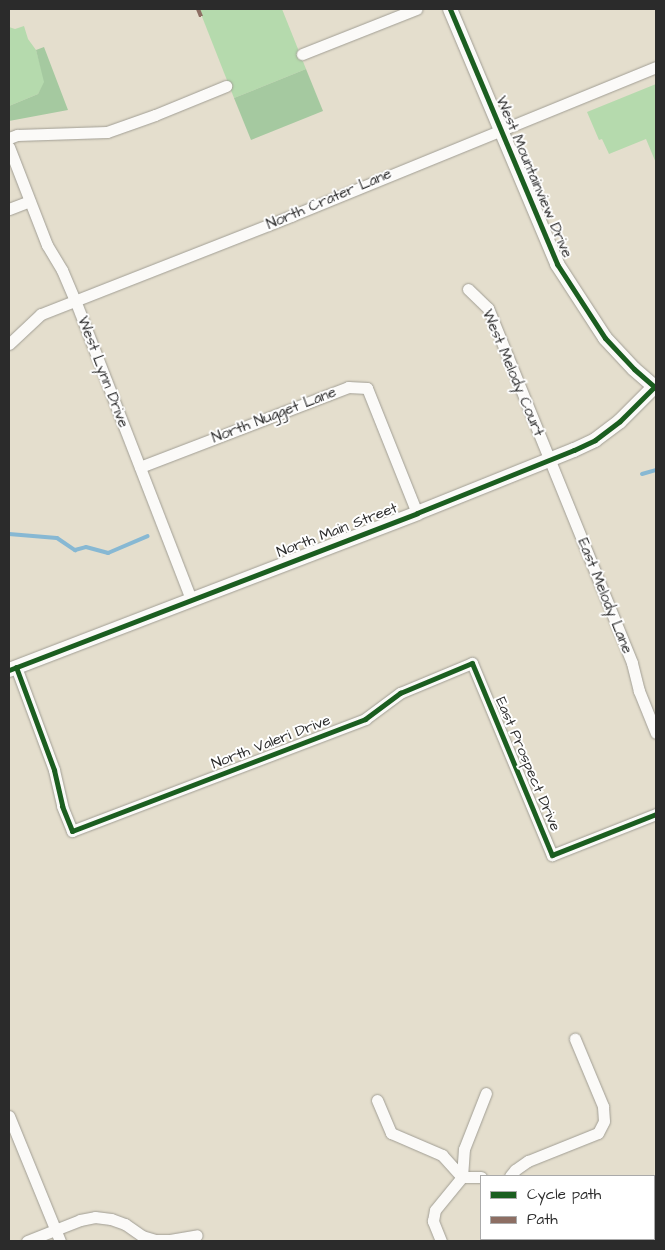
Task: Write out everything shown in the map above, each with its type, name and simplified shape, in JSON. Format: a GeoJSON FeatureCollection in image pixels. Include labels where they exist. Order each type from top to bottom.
{"type":"FeatureCollection","features":[{"type":"Feature","properties":{"kind":"street"},"geometry":{"type":"LineString","coordinates":[[302,54],[416,9]]}},
{"type":"Feature","properties":{"kind":"street","name":"West Mountainview Drive"},"geometry":{"type":"LineString","coordinates":[[450,9],[544,237],[577,297],[605,338],[634,369],[656,387]]}},
{"type":"Feature","properties":{"kind":"street","name":"North Crater Lane"},"geometry":{"type":"LineString","coordinates":[[9,344],[41,314],[291,216],[500,129],[656,67]]}},
{"type":"Feature","properties":{"kind":"street"},"geometry":{"type":"LineString","coordinates":[[9,138],[17,135],[107,132],[155,116],[226,86]]}},
{"type":"Feature","properties":{"kind":"street","name":"West Lynn Drive"},"geometry":{"type":"LineString","coordinates":[[9,147],[47,245],[62,270],[75,300],[191,599]]}},
{"type":"Feature","properties":{"kind":"street"},"geometry":{"type":"LineString","coordinates":[[9,209],[30,201]]}},
{"type":"Feature","properties":{"kind":"street","name":"West Melody Court"},"geometry":{"type":"LineString","coordinates":[[468,289],[488,308],[550,461]]}},
{"type":"Feature","properties":{"kind":"street","name":"North Nugget Lane"},"geometry":{"type":"LineString","coordinates":[[140,466],[348,387],[367,388],[417,513]]}},
{"type":"Feature","properties":{"kind":"street","name":"North Main Street"},"geometry":{"type":"LineString","coordinates":[[12,668],[550,461],[595,440],[635,409],[656,387]]}},
{"type":"Feature","properties":{"kind":"street","name":"East Melody Lane"},"geometry":{"type":"LineString","coordinates":[[550,461],[632,662],[639,691],[656,733]]}},
{"type":"Feature","properties":{"kind":"street","name":"North Valeri Drive"},"geometry":{"type":"LineString","coordinates":[[12,668],[54,770],[62,806],[72,831],[365,719],[400,693],[472,663]]}},
{"type":"Feature","properties":{"kind":"street","name":"East Prospect Drive"},"geometry":{"type":"LineString","coordinates":[[472,663],[552,855],[656,814]]}},
{"type":"Feature","properties":{"kind":"street"},"geometry":{"type":"LineString","coordinates":[[511,1175],[514,1170],[528,1161],[598,1133],[604,1121],[603,1106],[575,1039]]}},
{"type":"Feature","properties":{"kind":"street"},"geometry":{"type":"LineString","coordinates":[[441,1241],[433,1221],[435,1210],[462,1177],[464,1149],[486,1093]]}},
{"type":"Feature","properties":{"kind":"street"},"geometry":{"type":"LineString","coordinates":[[377,1100],[391,1132],[442,1155],[462,1177],[480,1177]]}},
{"type":"Feature","properties":{"kind":"street"},"geometry":{"type":"LineString","coordinates":[[9,1116],[60,1241]]}},
{"type":"Feature","properties":{"kind":"street"},"geometry":{"type":"LineString","coordinates":[[27,1241],[80,1220],[95,1217],[111,1219],[125,1224],[142,1236],[156,1240],[170,1240],[196,1235]]}},
{"type":"Feature","properties":{"kind":"green space"},"geometry":{"type":"Polygon","coordinates":[[[199,9],[282,9],[306,69],[234,98],[199,9]]]}},
{"type":"Feature","properties":{"kind":"green space"},"geometry":{"type":"Polygon","coordinates":[[[24,26],[28,39],[36,50],[45,82],[38,94],[9,106],[9,27],[15,29],[24,26]]]}},
{"type":"Feature","properties":{"kind":"green space"},"geometry":{"type":"Polygon","coordinates":[[[44,47],[68,110],[9,121],[9,106],[38,94],[44,82],[36,50],[44,47]]]}},
{"type":"Feature","properties":{"kind":"green space"},"geometry":{"type":"Polygon","coordinates":[[[306,69],[323,111],[251,140],[234,98],[306,69]]]}},
{"type":"Feature","properties":{"kind":"green space"},"geometry":{"type":"Polygon","coordinates":[[[656,84],[656,163],[646,139],[609,154],[602,139],[599,140],[587,112],[656,84]]]}},
{"type":"Feature","properties":{"kind":"waterway"},"geometry":{"type":"LineString","coordinates":[[642,474],[656,470]]}},
{"type":"Feature","properties":{"kind":"waterway"},"geometry":{"type":"LineString","coordinates":[[9,534],[57,538],[75,550],[86,547],[108,553],[148,536]]}},
{"type":"Feature","properties":{"kind":"marked path"},"geometry":{"type":"LineString","coordinates":[[198,9],[202,19]]}},
{"type":"Feature","properties":{"kind":"cycle path"},"geometry":{"type":"LineString","coordinates":[[450,9],[557,264],[605,338],[634,369],[656,388]]}},
{"type":"Feature","properties":{"kind":"cycle path"},"geometry":{"type":"LineString","coordinates":[[9,670],[417,513],[574,450],[595,440],[620,421],[656,385]]}},
{"type":"Feature","properties":{"kind":"cycle path"},"geometry":{"type":"LineString","coordinates":[[16,667],[54,770],[62,806],[72,831],[365,719],[400,693],[472,663],[552,855],[656,814]]}}]}
